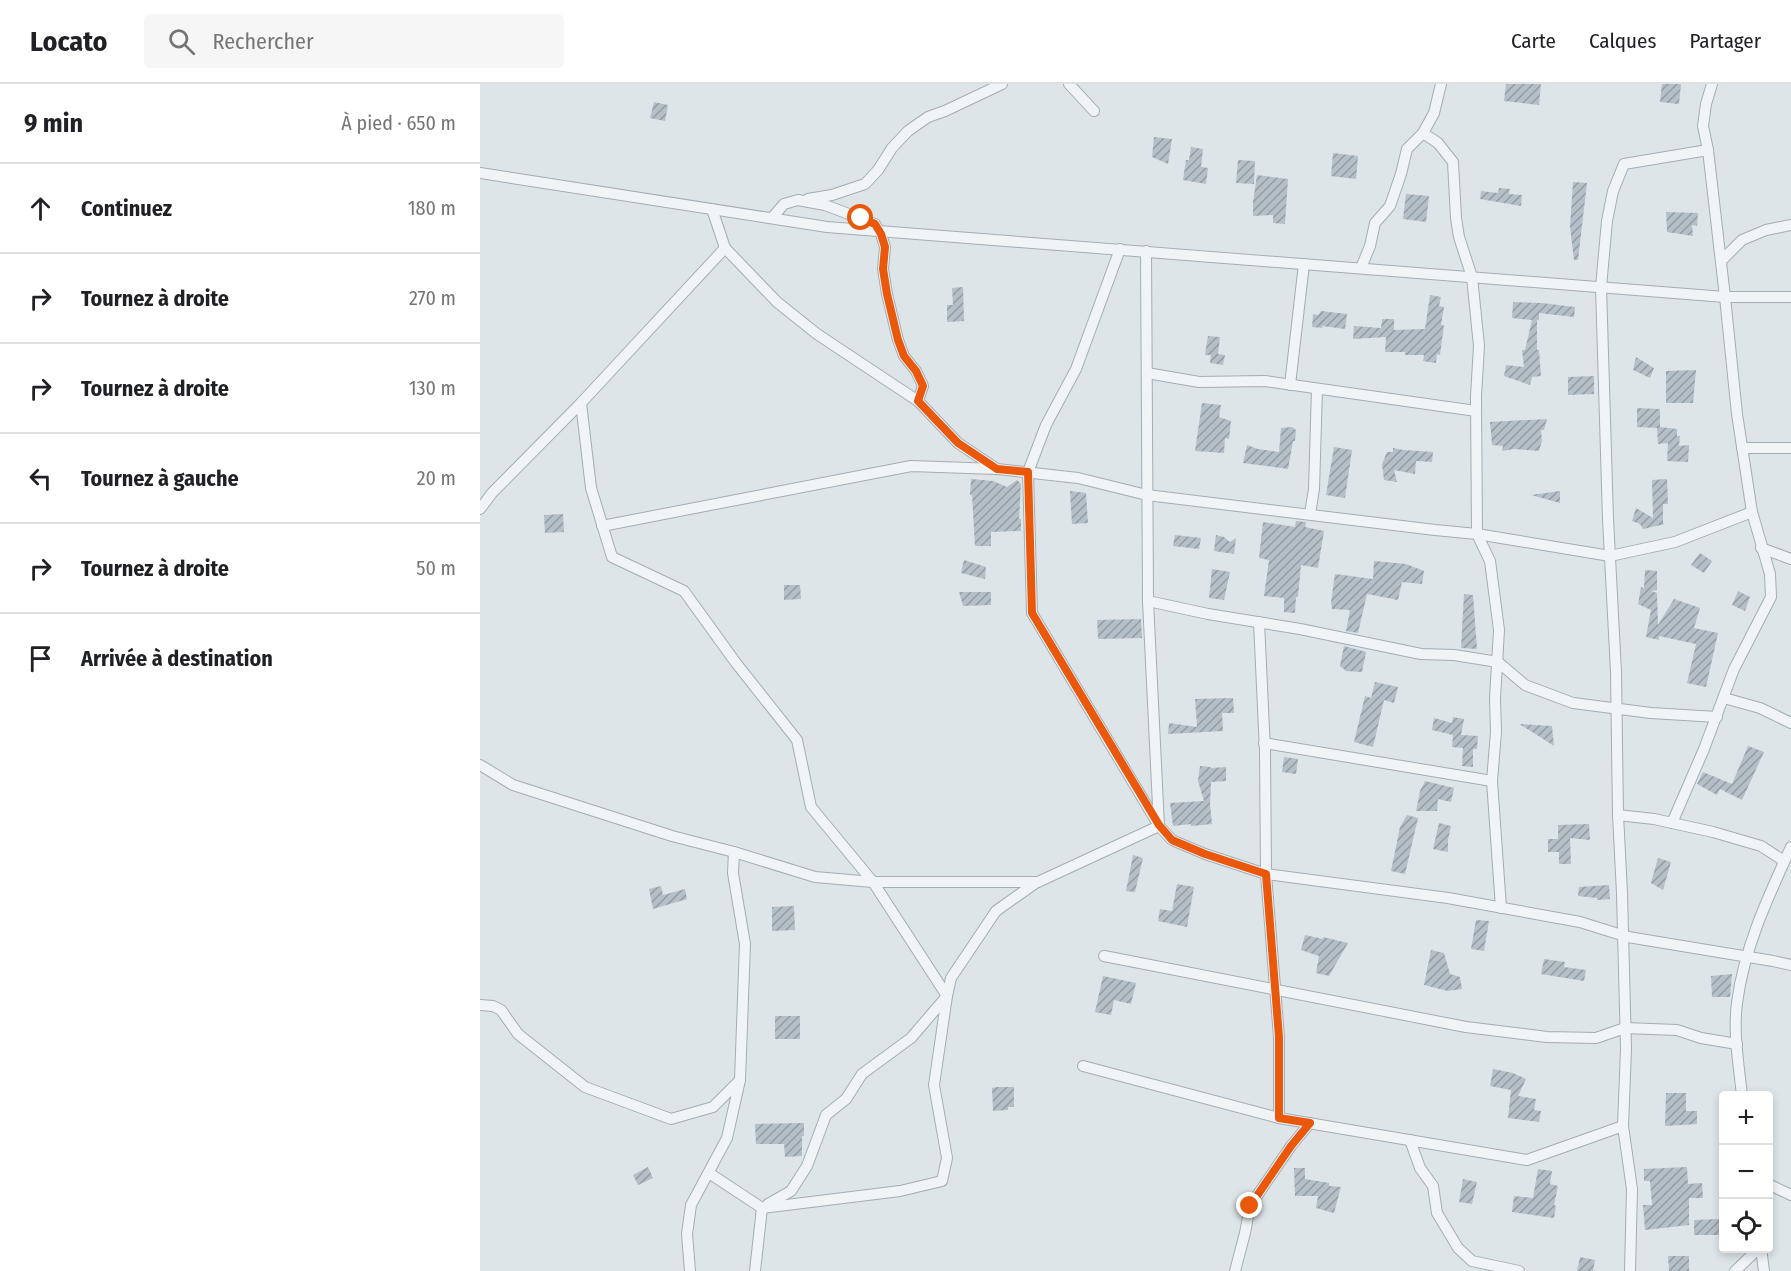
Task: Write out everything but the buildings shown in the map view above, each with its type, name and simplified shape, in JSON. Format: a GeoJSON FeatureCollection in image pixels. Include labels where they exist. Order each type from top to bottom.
{"type":"FeatureCollection","features":[{"type":"Feature","properties":{"kind":"street"},"geometry":{"type":"LineString","coordinates":[[772,218],[784,204],[832,195],[865,184],[908,131],[928,117],[1002,84]]}},
{"type":"Feature","properties":{"kind":"street"},"geometry":{"type":"LineString","coordinates":[[1069,84],[1094,111]]}},
{"type":"Feature","properties":{"kind":"street"},"geometry":{"type":"LineString","coordinates":[[1361,268],[1370,246],[1375,223],[1390,206],[1407,149],[1423,133],[1434,113],[1441,84]]}},
{"type":"Feature","properties":{"kind":"street"},"geometry":{"type":"LineString","coordinates":[[1672,823],[1717,717],[1734,669],[1771,597],[1770,574],[1752,512],[1737,414],[1708,150],[1703,126],[1712,84]]}},
{"type":"Feature","properties":{"kind":"street"},"geometry":{"type":"LineString","coordinates":[[1423,133],[1438,143],[1453,162],[1458,228],[1472,277],[1479,346],[1476,411],[1477,534],[1490,561],[1499,630],[1492,781],[1501,908]]}},
{"type":"Feature","properties":{"kind":"street"},"geometry":{"type":"LineString","coordinates":[[1630,1271],[1632,1189],[1623,1126],[1626,1049],[1618,815],[1617,709],[1601,287],[1607,221],[1613,191],[1624,164],[1708,150]]}},
{"type":"Feature","properties":{"kind":"street"},"geometry":{"type":"LineString","coordinates":[[480,173],[827,226],[1725,297],[1791,297]]}},
{"type":"Feature","properties":{"kind":"street"},"geometry":{"type":"LineString","coordinates":[[798,200],[825,205],[844,212],[875,224],[879,230],[885,247],[883,269],[898,340],[904,356],[916,371],[923,386],[918,401]]}},
{"type":"Feature","properties":{"kind":"street"},"geometry":{"type":"LineString","coordinates":[[712,209],[725,248],[777,302],[817,334],[918,401],[958,443],[997,469]]}},
{"type":"Feature","properties":{"kind":"street"},"geometry":{"type":"LineString","coordinates":[[1721,261],[1742,240],[1766,230],[1791,225]]}},
{"type":"Feature","properties":{"kind":"street"},"geometry":{"type":"LineString","coordinates":[[480,509],[725,248]]}},
{"type":"Feature","properties":{"kind":"street"},"geometry":{"type":"LineString","coordinates":[[1120,249],[1076,369],[1046,425],[1028,472],[1032,613],[1159,825],[1172,840],[1205,854],[1266,874],[1448,898],[1580,922],[1622,936],[1773,960],[1791,965]]}},
{"type":"Feature","properties":{"kind":"street"},"geometry":{"type":"LineString","coordinates":[[1146,251],[1148,601],[1159,825]]}},
{"type":"Feature","properties":{"kind":"street"},"geometry":{"type":"LineString","coordinates":[[1290,385],[1304,264]]}},
{"type":"Feature","properties":{"kind":"street"},"geometry":{"type":"LineString","coordinates":[[1147,373],[1199,382],[1265,381],[1476,411]]}},
{"type":"Feature","properties":{"kind":"street"},"geometry":{"type":"LineString","coordinates":[[1310,514],[1314,489],[1317,389]]}},
{"type":"Feature","properties":{"kind":"street"},"geometry":{"type":"LineString","coordinates":[[581,403],[591,488],[612,557],[684,591],[736,663],[797,740],[811,807],[873,882],[946,996]]}},
{"type":"Feature","properties":{"kind":"street"},"geometry":{"type":"LineString","coordinates":[[1742,448],[1791,448]]}},
{"type":"Feature","properties":{"kind":"street"},"geometry":{"type":"LineString","coordinates":[[602,526],[911,466],[997,469],[1078,478],[1148,495],[1477,534],[1610,556],[1675,542],[1752,512]]}},
{"type":"Feature","properties":{"kind":"street"},"geometry":{"type":"LineString","coordinates":[[1761,548],[1791,559]]}},
{"type":"Feature","properties":{"kind":"street"},"geometry":{"type":"LineString","coordinates":[[1148,601],[1421,654],[1455,655],[1498,662],[1525,685],[1573,704],[1717,717]]}},
{"type":"Feature","properties":{"kind":"street"},"geometry":{"type":"LineString","coordinates":[[1259,622],[1266,874],[1279,1037],[1279,1118]]}},
{"type":"Feature","properties":{"kind":"street"},"geometry":{"type":"LineString","coordinates":[[1724,698],[1760,708],[1791,723]]}},
{"type":"Feature","properties":{"kind":"street"},"geometry":{"type":"LineString","coordinates":[[1264,742],[1492,781]]}},
{"type":"Feature","properties":{"kind":"street"},"geometry":{"type":"LineString","coordinates":[[480,765],[513,785],[672,836],[734,852],[814,877],[873,882],[1038,882]]}},
{"type":"Feature","properties":{"kind":"street"},"geometry":{"type":"LineString","coordinates":[[1618,815],[1654,819],[1761,846],[1784,861]]}},
{"type":"Feature","properties":{"kind":"street"},"geometry":{"type":"LineString","coordinates":[[709,1173],[762,1208],[900,1191],[942,1181],[947,1158],[934,1085],[946,996],[951,978],[996,911],[1038,882],[1159,825]]}},
{"type":"Feature","properties":{"kind":"street"},"geometry":{"type":"LineString","coordinates":[[1742,1091],[1736,1005],[1745,956],[1791,847]]}},
{"type":"Feature","properties":{"kind":"street"},"geometry":{"type":"LineString","coordinates":[[690,1271],[687,1234],[691,1204],[728,1138],[740,1080],[745,944],[734,873],[734,852]]}},
{"type":"Feature","properties":{"kind":"street"},"geometry":{"type":"LineString","coordinates":[[1104,956],[1466,1027],[1547,1037],[1596,1038],[1625,1028],[1677,1030],[1701,1038],[1737,1044]]}},
{"type":"Feature","properties":{"kind":"street"},"geometry":{"type":"LineString","coordinates":[[762,1208],[791,1191],[807,1166],[826,1115],[846,1099],[862,1074],[912,1038],[946,996]]}},
{"type":"Feature","properties":{"kind":"street"},"geometry":{"type":"LineString","coordinates":[[480,1005],[493,1006],[501,1010],[518,1034],[585,1087],[671,1119],[712,1107],[740,1080]]}},
{"type":"Feature","properties":{"kind":"street"},"geometry":{"type":"LineString","coordinates":[[1083,1066],[1279,1118],[1527,1160],[1623,1126]]}},
{"type":"Feature","properties":{"kind":"street"},"geometry":{"type":"LineString","coordinates":[[1235,1271],[1250,1206],[1291,1146],[1310,1123]]}},
{"type":"Feature","properties":{"kind":"street"},"geometry":{"type":"LineString","coordinates":[[1410,1140],[1420,1168],[1432,1186],[1437,1213],[1458,1248],[1472,1261],[1519,1271]]}},
{"type":"Feature","properties":{"kind":"street"},"geometry":{"type":"LineString","coordinates":[[1773,1186],[1791,1195]]}},
{"type":"Feature","properties":{"kind":"street"},"geometry":{"type":"LineString","coordinates":[[755,1271],[762,1208]]}},
{"type":"Feature","properties":{"kind":"street"},"geometry":{"type":"LineString","coordinates":[[1735,1271],[1755,1253]]}},
{"type":"Feature","properties":{"kind":"street"},"geometry":{"type":"LineString","coordinates":[[1761,1253],[1764,1271]]}},
{"type":"Feature","properties":{"kind":"route"},"geometry":{"type":"LineString","coordinates":[[861,218],[875,224],[881,234],[885,247],[883,269],[887,294],[898,340],[904,356],[916,371],[923,386],[918,401],[958,443],[997,469],[1028,472],[1032,613],[1159,825],[1172,840],[1205,854],[1266,874],[1279,1037],[1279,1118],[1310,1123],[1291,1146],[1250,1206]]}}]}
